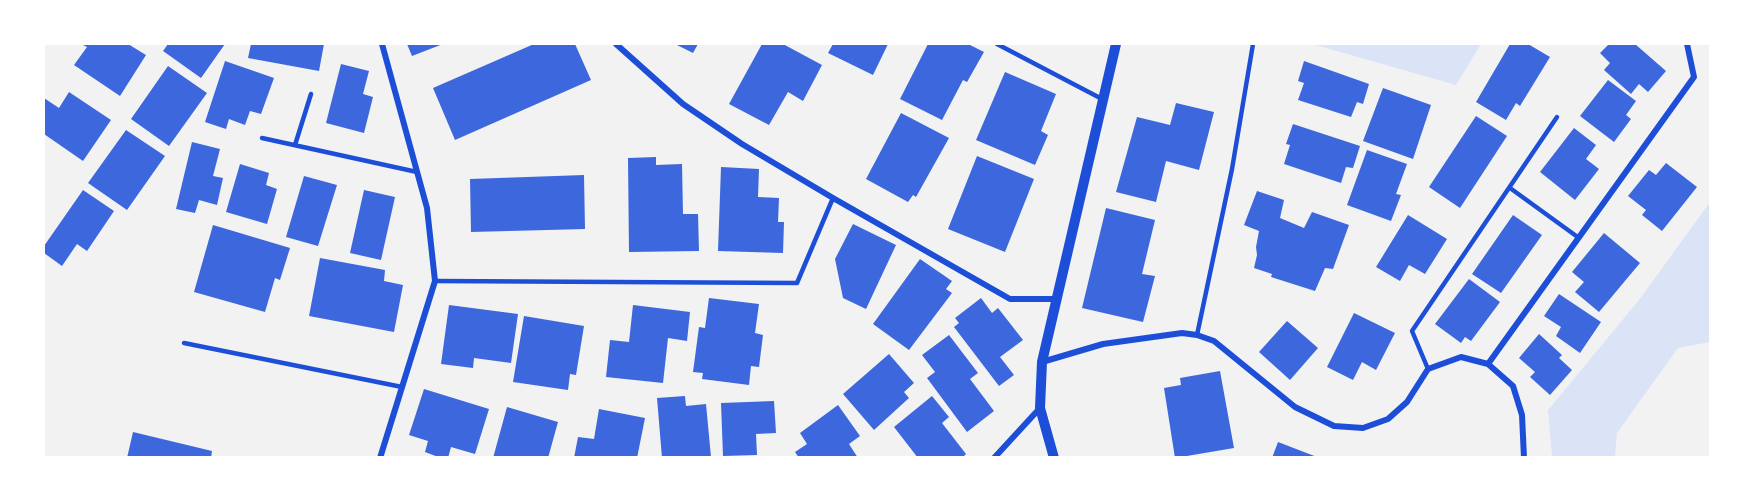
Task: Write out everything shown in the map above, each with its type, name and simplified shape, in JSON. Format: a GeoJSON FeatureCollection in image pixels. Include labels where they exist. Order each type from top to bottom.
{"type":"FeatureCollection","features":[{"type":"Feature","properties":{"kind":"street"},"geometry":{"type":"LineString","coordinates":[[380,458],[435,280],[427,208],[382,44]]}},
{"type":"Feature","properties":{"kind":"street"},"geometry":{"type":"LineString","coordinates":[[616,44],[683,104],[742,144],[833,198],[1010,299],[1057,299]]}},
{"type":"Feature","properties":{"kind":"street"},"geometry":{"type":"LineString","coordinates":[[1054,458],[1040,408],[1042,362],[1116,44]]}},
{"type":"Feature","properties":{"kind":"street"},"geometry":{"type":"LineString","coordinates":[[1488,364],[1694,77],[1687,44]]}},
{"type":"Feature","properties":{"kind":"street"},"geometry":{"type":"LineString","coordinates":[[1042,362],[1103,344],[1182,333],[1197,335],[1214,341],[1295,407],[1334,426],[1363,428],[1388,419],[1407,402],[1428,369],[1461,357],[1488,364],[1513,386],[1522,415],[1524,458]]}},
{"type":"Feature","properties":{"kind":"street"},"geometry":{"type":"LineString","coordinates":[[994,458],[1040,408]]}},
{"type":"Feature","properties":{"kind":"lane"},"geometry":{"type":"LineString","coordinates":[[997,44],[1102,99]]}},
{"type":"Feature","properties":{"kind":"lane"},"geometry":{"type":"LineString","coordinates":[[1197,335],[1232,169],[1253,44]]}},
{"type":"Feature","properties":{"kind":"lane"},"geometry":{"type":"LineString","coordinates":[[295,145],[311,94]]}},
{"type":"Feature","properties":{"kind":"lane"},"geometry":{"type":"LineString","coordinates":[[1428,369],[1412,331],[1557,117]]}},
{"type":"Feature","properties":{"kind":"lane"},"geometry":{"type":"LineString","coordinates":[[262,138],[417,172]]}},
{"type":"Feature","properties":{"kind":"lane"},"geometry":{"type":"LineString","coordinates":[[1510,188],[1579,238]]}},
{"type":"Feature","properties":{"kind":"lane"},"geometry":{"type":"LineString","coordinates":[[435,280],[797,283],[833,198]]}},
{"type":"Feature","properties":{"kind":"lane"},"geometry":{"type":"LineString","coordinates":[[184,343],[402,387]]}},
{"type":"Feature","properties":{"kind":"shaded area"},"geometry":{"type":"Polygon","coordinates":[[[1312,44],[1481,44],[1456,85],[1312,44]]]}},
{"type":"Feature","properties":{"kind":"shaded area"},"geometry":{"type":"Polygon","coordinates":[[[1710,202],[1710,342],[1678,348],[1617,433],[1615,457],[1552,457],[1548,410],[1639,300],[1710,202]]]}},
{"type":"Feature","properties":{"kind":"building"},"geometry":{"type":"Polygon","coordinates":[[[81,44],[128,44],[146,55],[120,96],[74,65],[87,47],[81,44]]]}},
{"type":"Feature","properties":{"kind":"building"},"geometry":{"type":"Polygon","coordinates":[[[168,44],[225,44],[201,78],[163,51],[168,44]]]}},
{"type":"Feature","properties":{"kind":"building"},"geometry":{"type":"Polygon","coordinates":[[[251,44],[324,44],[319,71],[248,58],[251,44]]]}},
{"type":"Feature","properties":{"kind":"building"},"geometry":{"type":"Polygon","coordinates":[[[407,44],[443,44],[412,56],[407,44]]]}},
{"type":"Feature","properties":{"kind":"building"},"geometry":{"type":"Polygon","coordinates":[[[534,44],[575,44],[591,80],[455,140],[433,88],[534,44]]]}},
{"type":"Feature","properties":{"kind":"building"},"geometry":{"type":"Polygon","coordinates":[[[675,44],[698,44],[693,53],[675,44]]]}},
{"type":"Feature","properties":{"kind":"building"},"geometry":{"type":"Polygon","coordinates":[[[762,44],[783,44],[822,65],[803,101],[788,92],[769,125],[729,104],[762,44]]]}},
{"type":"Feature","properties":{"kind":"building"},"geometry":{"type":"Polygon","coordinates":[[[833,44],[888,44],[873,75],[828,53],[833,44]]]}},
{"type":"Feature","properties":{"kind":"building"},"geometry":{"type":"Polygon","coordinates":[[[928,44],[968,44],[984,52],[967,82],[963,80],[942,120],[900,99],[928,44]]]}},
{"type":"Feature","properties":{"kind":"building"},"geometry":{"type":"Polygon","coordinates":[[[1510,44],[1528,44],[1550,57],[1520,106],[1516,103],[1506,120],[1476,102],[1510,44]]]}},
{"type":"Feature","properties":{"kind":"building"},"geometry":{"type":"Polygon","coordinates":[[[1609,44],[1635,44],[1666,71],[1648,92],[1639,84],[1631,94],[1604,70],[1610,63],[1600,53],[1609,44]]]}},
{"type":"Feature","properties":{"kind":"building"},"geometry":{"type":"Polygon","coordinates":[[[225,61],[274,78],[261,114],[250,111],[245,125],[229,119],[226,129],[205,122],[225,61]]]}},
{"type":"Feature","properties":{"kind":"building"},"geometry":{"type":"Polygon","coordinates":[[[1304,61],[1369,84],[1363,104],[1357,102],[1351,117],[1298,100],[1304,83],[1298,81],[1304,61]]]}},
{"type":"Feature","properties":{"kind":"building"},"geometry":{"type":"Polygon","coordinates":[[[341,64],[369,71],[363,94],[373,97],[364,133],[326,123],[341,64]]]}},
{"type":"Feature","properties":{"kind":"building"},"geometry":{"type":"Polygon","coordinates":[[[168,66],[207,93],[169,146],[131,119],[168,66]]]}},
{"type":"Feature","properties":{"kind":"building"},"geometry":{"type":"Polygon","coordinates":[[[1005,72],[1056,94],[1041,131],[1048,135],[1035,165],[976,140],[1005,72]]]}},
{"type":"Feature","properties":{"kind":"building"},"geometry":{"type":"Polygon","coordinates":[[[1608,80],[1636,101],[1626,115],[1631,119],[1614,142],[1580,116],[1608,80]]]}},
{"type":"Feature","properties":{"kind":"building"},"geometry":{"type":"Polygon","coordinates":[[[1383,88],[1431,105],[1413,159],[1363,141],[1383,88]]]}},
{"type":"Feature","properties":{"kind":"building"},"geometry":{"type":"Polygon","coordinates":[[[69,92],[111,120],[83,161],[44,134],[44,98],[59,108],[69,92]]]}},
{"type":"Feature","properties":{"kind":"building"},"geometry":{"type":"Polygon","coordinates":[[[1176,103],[1214,112],[1199,170],[1166,161],[1156,202],[1116,192],[1137,117],[1170,125],[1176,103]]]}},
{"type":"Feature","properties":{"kind":"building"},"geometry":{"type":"Polygon","coordinates":[[[901,113],[949,138],[916,197],[913,195],[908,202],[866,179],[901,113]]]}},
{"type":"Feature","properties":{"kind":"building"},"geometry":{"type":"Polygon","coordinates":[[[1476,116],[1507,136],[1460,208],[1429,187],[1476,116]]]}},
{"type":"Feature","properties":{"kind":"building"},"geometry":{"type":"Polygon","coordinates":[[[1293,124],[1360,146],[1353,168],[1346,167],[1341,183],[1284,164],[1290,145],[1286,144],[1293,124]]]}},
{"type":"Feature","properties":{"kind":"building"},"geometry":{"type":"Polygon","coordinates":[[[1574,128],[1596,145],[1586,159],[1599,169],[1575,200],[1540,172],[1574,128]]]}},
{"type":"Feature","properties":{"kind":"building"},"geometry":{"type":"Polygon","coordinates":[[[126,130],[165,156],[127,210],[88,183],[126,130]]]}},
{"type":"Feature","properties":{"kind":"building"},"geometry":{"type":"Polygon","coordinates":[[[192,142],[220,149],[213,176],[223,178],[217,205],[199,200],[195,213],[176,209],[192,142]]]}},
{"type":"Feature","properties":{"kind":"building"},"geometry":{"type":"Polygon","coordinates":[[[1367,150],[1407,164],[1396,194],[1401,195],[1391,221],[1347,205],[1367,150]]]}},
{"type":"Feature","properties":{"kind":"building"},"geometry":{"type":"Polygon","coordinates":[[[977,156],[1034,179],[1005,252],[948,229],[977,156]]]}},
{"type":"Feature","properties":{"kind":"building"},"geometry":{"type":"Polygon","coordinates":[[[656,157],[656,165],[682,164],[683,214],[698,214],[699,251],[629,252],[628,158],[656,157]]]}},
{"type":"Feature","properties":{"kind":"building"},"geometry":{"type":"Polygon","coordinates":[[[1666,163],[1697,187],[1662,231],[1642,215],[1646,210],[1628,196],[1649,170],[1656,175],[1666,163]]]}},
{"type":"Feature","properties":{"kind":"building"},"geometry":{"type":"Polygon","coordinates":[[[240,164],[269,173],[266,185],[277,189],[267,224],[226,212],[240,164]]]}},
{"type":"Feature","properties":{"kind":"building"},"geometry":{"type":"Polygon","coordinates":[[[721,167],[759,169],[758,197],[779,198],[778,222],[784,222],[783,253],[718,251],[721,167]]]}},
{"type":"Feature","properties":{"kind":"building"},"geometry":{"type":"Polygon","coordinates":[[[584,175],[585,229],[471,232],[470,179],[584,175]]]}},
{"type":"Feature","properties":{"kind":"building"},"geometry":{"type":"Polygon","coordinates":[[[304,176],[337,185],[318,246],[286,237],[304,176]]]}},
{"type":"Feature","properties":{"kind":"building"},"geometry":{"type":"Polygon","coordinates":[[[83,190],[114,211],[87,251],[77,244],[62,266],[44,253],[44,246],[83,190]]]}},
{"type":"Feature","properties":{"kind":"building"},"geometry":{"type":"Polygon","coordinates":[[[364,190],[395,197],[381,260],[350,253],[364,190]]]}},
{"type":"Feature","properties":{"kind":"building"},"geometry":{"type":"Polygon","coordinates":[[[1257,191],[1284,200],[1280,218],[1304,228],[1312,212],[1349,225],[1333,269],[1325,268],[1315,291],[1271,277],[1272,274],[1254,268],[1259,231],[1244,225],[1257,191]]]}},
{"type":"Feature","properties":{"kind":"building"},"geometry":{"type":"Polygon","coordinates":[[[1106,208],[1155,220],[1142,274],[1155,276],[1143,322],[1082,308],[1106,208]]]}},
{"type":"Feature","properties":{"kind":"building"},"geometry":{"type":"Polygon","coordinates":[[[1408,215],[1447,239],[1425,274],[1409,265],[1400,281],[1376,267],[1408,215]]]}},
{"type":"Feature","properties":{"kind":"building"},"geometry":{"type":"Polygon","coordinates":[[[1513,215],[1542,235],[1501,293],[1472,274],[1513,215]]]}},
{"type":"Feature","properties":{"kind":"building"},"geometry":{"type":"Polygon","coordinates":[[[853,224],[896,245],[866,309],[843,298],[835,259],[853,224]]]}},
{"type":"Feature","properties":{"kind":"building"},"geometry":{"type":"Polygon","coordinates":[[[213,225],[290,248],[280,280],[275,278],[265,312],[194,292],[213,225]]]}},
{"type":"Feature","properties":{"kind":"building"},"geometry":{"type":"Polygon","coordinates":[[[1604,233],[1640,263],[1599,312],[1575,292],[1584,282],[1572,272],[1604,233]]]}},
{"type":"Feature","properties":{"kind":"building"},"geometry":{"type":"Polygon","coordinates":[[[320,258],[385,270],[384,281],[403,285],[394,332],[309,316],[320,258]]]}},
{"type":"Feature","properties":{"kind":"building"},"geometry":{"type":"Polygon","coordinates":[[[920,259],[952,281],[946,289],[952,293],[909,350],[873,324],[920,259]]]}},
{"type":"Feature","properties":{"kind":"building"},"geometry":{"type":"Polygon","coordinates":[[[1469,279],[1500,302],[1471,341],[1465,337],[1461,343],[1435,324],[1469,279]]]}},
{"type":"Feature","properties":{"kind":"building"},"geometry":{"type":"Polygon","coordinates":[[[1559,294],[1601,322],[1580,353],[1556,336],[1561,327],[1544,316],[1559,294]]]}},
{"type":"Feature","properties":{"kind":"building"},"geometry":{"type":"Polygon","coordinates":[[[709,298],[759,304],[755,333],[763,335],[759,367],[751,366],[749,385],[702,379],[703,373],[693,372],[699,327],[705,328],[709,298]]]}},
{"type":"Feature","properties":{"kind":"building"},"geometry":{"type":"Polygon","coordinates":[[[981,298],[992,313],[998,308],[1023,340],[1000,357],[1014,375],[999,386],[954,327],[959,323],[955,318],[981,298]]]}},
{"type":"Feature","properties":{"kind":"building"},"geometry":{"type":"Polygon","coordinates":[[[449,305],[518,314],[511,363],[474,358],[473,368],[441,364],[449,305]]]}},
{"type":"Feature","properties":{"kind":"building"},"geometry":{"type":"Polygon","coordinates":[[[633,305],[690,312],[687,341],[668,338],[663,383],[606,377],[610,340],[629,342],[633,305]]]}},
{"type":"Feature","properties":{"kind":"building"},"geometry":{"type":"Polygon","coordinates":[[[1354,313],[1395,333],[1376,370],[1362,362],[1353,380],[1327,367],[1354,313]]]}},
{"type":"Feature","properties":{"kind":"building"},"geometry":{"type":"Polygon","coordinates":[[[524,316],[584,326],[576,375],[570,374],[568,390],[513,382],[524,316]]]}},
{"type":"Feature","properties":{"kind":"building"},"geometry":{"type":"Polygon","coordinates":[[[1287,321],[1318,348],[1290,380],[1259,352],[1287,321]]]}},
{"type":"Feature","properties":{"kind":"building"},"geometry":{"type":"Polygon","coordinates":[[[1539,334],[1562,355],[1559,358],[1572,370],[1550,395],[1530,377],[1535,372],[1519,358],[1539,334]]]}},
{"type":"Feature","properties":{"kind":"building"},"geometry":{"type":"Polygon","coordinates":[[[949,335],[978,373],[970,379],[994,411],[967,432],[927,378],[935,372],[922,355],[949,335]]]}},
{"type":"Feature","properties":{"kind":"building"},"geometry":{"type":"Polygon","coordinates":[[[889,354],[914,383],[904,392],[909,398],[874,430],[843,394],[889,354]]]}},
{"type":"Feature","properties":{"kind":"building"},"geometry":{"type":"Polygon","coordinates":[[[1220,371],[1234,448],[1175,458],[1164,388],[1181,385],[1180,378],[1220,371]]]}},
{"type":"Feature","properties":{"kind":"building"},"geometry":{"type":"Polygon","coordinates":[[[424,389],[489,409],[475,454],[451,447],[448,458],[441,458],[425,452],[428,441],[409,435],[424,389]]]}},
{"type":"Feature","properties":{"kind":"building"},"geometry":{"type":"Polygon","coordinates":[[[685,396],[686,406],[706,404],[711,457],[662,458],[657,398],[685,396]]]}},
{"type":"Feature","properties":{"kind":"building"},"geometry":{"type":"Polygon","coordinates":[[[932,396],[949,417],[942,423],[966,454],[962,458],[918,458],[894,427],[932,396]]]}},
{"type":"Feature","properties":{"kind":"building"},"geometry":{"type":"Polygon","coordinates":[[[774,401],[776,433],[756,434],[757,455],[723,456],[721,403],[774,401]]]}},
{"type":"Feature","properties":{"kind":"building"},"geometry":{"type":"Polygon","coordinates":[[[838,405],[860,436],[849,444],[858,458],[799,458],[795,452],[807,444],[800,433],[838,405]]]}},
{"type":"Feature","properties":{"kind":"building"},"geometry":{"type":"Polygon","coordinates":[[[507,407],[558,422],[548,458],[493,458],[507,407]]]}},
{"type":"Feature","properties":{"kind":"building"},"geometry":{"type":"Polygon","coordinates":[[[599,409],[645,418],[637,458],[574,458],[578,437],[594,439],[599,409]]]}},
{"type":"Feature","properties":{"kind":"building"},"geometry":{"type":"Polygon","coordinates":[[[133,432],[212,451],[211,458],[127,458],[133,432]]]}},
{"type":"Feature","properties":{"kind":"building"},"geometry":{"type":"Polygon","coordinates":[[[1278,442],[1317,457],[1317,458],[1272,458],[1278,442]]]}}]}
